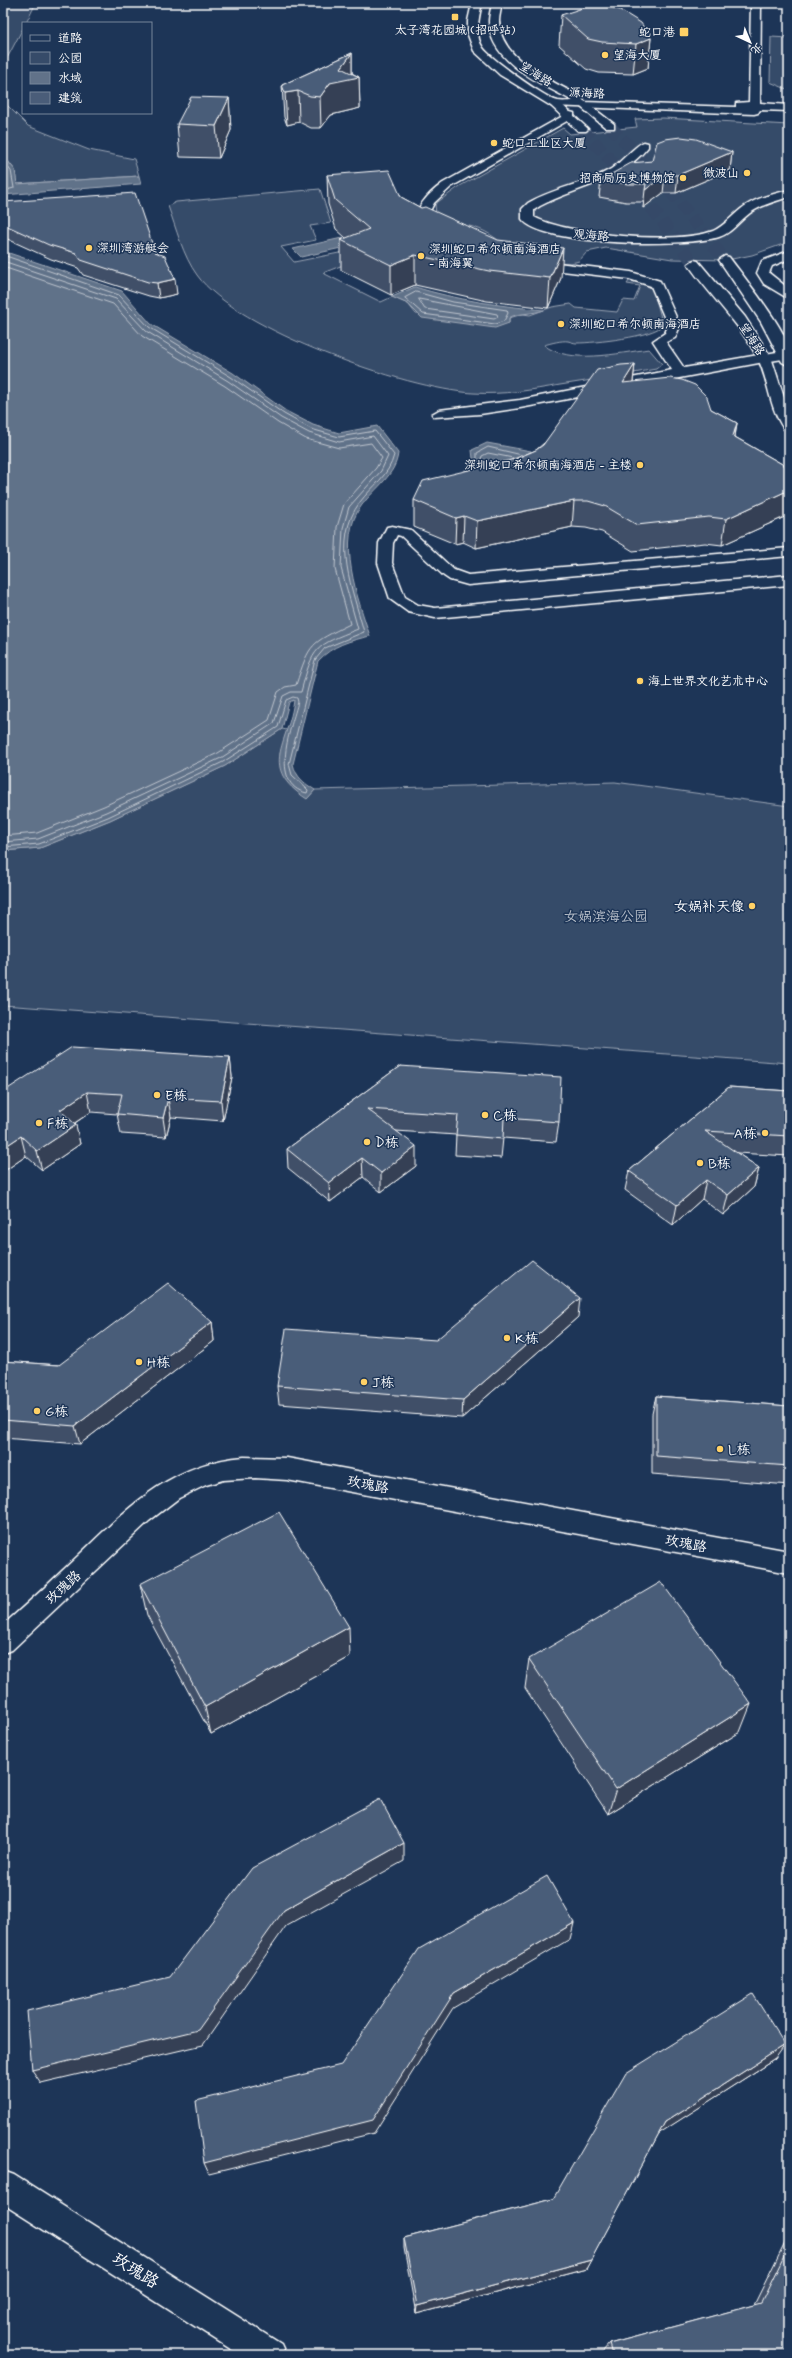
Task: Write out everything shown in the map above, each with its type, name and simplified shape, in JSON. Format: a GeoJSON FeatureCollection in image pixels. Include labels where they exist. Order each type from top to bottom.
{"type":"FeatureCollection","features":[{"type":"Feature","properties":{"kind":"main road","name":"望海路"},"geometry":{"type":"LineString","coordinates":[[476,3],[473,21],[473,35],[478,49],[504,73],[555,104],[570,115],[582,129]]}},
{"type":"Feature","properties":{"kind":"main road","name":"望海路"},"geometry":{"type":"LineString","coordinates":[[497,3],[494,28],[495,35],[502,47],[527,69],[584,103],[610,126]]}},
{"type":"Feature","properties":{"kind":"main road"},"geometry":{"type":"LineString","coordinates":[[754,109],[756,3]]}},
{"type":"Feature","properties":{"kind":"main road"},"geometry":{"type":"LineString","coordinates":[[755,81],[768,93],[789,102]]}},
{"type":"Feature","properties":{"kind":"main road","name":"源海路"},"geometry":{"type":"LineString","coordinates":[[555,104],[739,101],[754,109],[789,113]]}},
{"type":"Feature","properties":{"kind":"main road","name":"源海路"},"geometry":{"type":"LineString","coordinates":[[584,103],[754,109],[789,108]]}},
{"type":"Feature","properties":{"kind":"main road"},"geometry":{"type":"LineString","coordinates":[[789,255],[766,264],[763,273],[769,281],[789,295]]}},
{"type":"Feature","properties":{"kind":"main road","name":"望海路"},"geometry":{"type":"LineString","coordinates":[[725,260],[766,316],[788,357]]}},
{"type":"Feature","properties":{"kind":"main road","name":"望海路"},"geometry":{"type":"LineString","coordinates":[[694,264],[744,326],[764,358],[777,402],[789,426]]}},
{"type":"Feature","properties":{"kind":"main road"},"geometry":{"type":"LineString","coordinates":[[764,358],[788,357]]}},
{"type":"Feature","properties":{"kind":"street"},"geometry":{"type":"LineString","coordinates":[[451,227],[430,223],[426,220],[424,206],[429,199],[448,185],[570,115]]}},
{"type":"Feature","properties":{"kind":"street","name":"观海路"},"geometry":{"type":"LineString","coordinates":[[644,146],[634,157],[614,171],[532,206],[527,212],[528,219],[546,229],[569,234],[690,240],[713,235],[723,230],[745,211],[789,193]]}},
{"type":"Feature","properties":{"kind":"street"},"geometry":{"type":"LineString","coordinates":[[524,263],[630,276],[656,284],[674,326],[670,335],[659,341],[681,372]]}},
{"type":"Feature","properties":{"kind":"street"},"geometry":{"type":"LineString","coordinates":[[439,414],[470,412],[681,372],[764,358]]}},
{"type":"Feature","properties":{"kind":"street"},"geometry":{"type":"LineString","coordinates":[[789,552],[468,580],[455,577],[406,533],[396,529],[392,530],[386,543],[385,563],[398,599],[413,609],[435,612],[789,580]]}},
{"type":"Feature","properties":{"kind":"street","name":"玫瑰路"},"geometry":{"type":"LineString","coordinates":[[3,1641],[117,1536],[163,1497],[181,1485],[202,1475],[244,1467],[287,1469],[789,1562]]}},
{"type":"Feature","properties":{"kind":"street","name":"玫瑰路"},"geometry":{"type":"LineString","coordinates":[[3,2186],[270,2355]]}},
{"type":"Feature","properties":{"kind":"green space"},"geometry":{"type":"Polygon","coordinates":[[[3,3],[36,3],[26,22],[22,22],[22,30],[3,66],[3,3]]]}},
{"type":"Feature","properties":{"kind":"green space"},"geometry":{"type":"Polygon","coordinates":[[[771,37],[789,38],[789,90],[770,82],[771,37]]]}},
{"type":"Feature","properties":{"kind":"green space"},"geometry":{"type":"Polygon","coordinates":[[[3,101],[28,126],[89,150],[134,159],[139,176],[16,184],[15,170],[3,155],[3,101]]]}},
{"type":"Feature","properties":{"kind":"green space"},"geometry":{"type":"Polygon","coordinates":[[[663,118],[789,125],[789,242],[752,255],[727,260],[672,259],[606,248],[587,252],[579,261],[571,263],[546,262],[527,259],[512,251],[485,232],[473,227],[447,221],[436,215],[435,204],[460,186],[563,128],[570,134],[637,127],[635,119],[663,118]]]}},
{"type":"Feature","properties":{"kind":"green space"},"geometry":{"type":"Polygon","coordinates":[[[320,189],[331,223],[310,226],[316,240],[281,247],[294,262],[354,250],[363,257],[323,273],[381,302],[392,297],[408,304],[416,314],[509,323],[509,318],[523,314],[530,315],[552,307],[571,304],[576,308],[617,312],[623,300],[634,301],[640,286],[627,284],[629,281],[640,283],[646,285],[654,292],[663,325],[657,329],[636,336],[596,342],[574,343],[563,341],[544,345],[554,351],[566,355],[580,356],[609,355],[649,349],[662,364],[656,369],[506,393],[473,393],[444,389],[408,381],[367,368],[325,353],[284,335],[247,316],[217,296],[197,275],[192,267],[180,242],[168,206],[176,202],[320,189]]]}},
{"type":"Feature","properties":{"kind":"green space","name":"女娲滨海公园"},"geometry":{"type":"Polygon","coordinates":[[[282,729],[287,730],[280,754],[307,799],[315,790],[615,782],[789,806],[789,1063],[3,1005],[3,851],[40,848],[110,820],[225,766],[282,729]]]}},
{"type":"Feature","properties":{"kind":"water"},"geometry":{"type":"Polygon","coordinates":[[[3,155],[15,170],[17,184],[139,176],[141,184],[3,195],[3,155]]]}},
{"type":"Feature","properties":{"kind":"water"},"geometry":{"type":"Polygon","coordinates":[[[342,238],[350,246],[301,257],[293,249],[342,238]]]}},
{"type":"Feature","properties":{"kind":"water"},"geometry":{"type":"Polygon","coordinates":[[[3,251],[122,291],[151,324],[233,373],[286,411],[313,425],[339,433],[377,426],[398,453],[389,475],[362,505],[354,519],[350,535],[351,569],[370,636],[342,644],[330,651],[318,661],[293,764],[296,773],[301,779],[315,790],[307,799],[292,787],[283,776],[280,765],[280,754],[294,700],[289,702],[282,729],[225,766],[110,820],[40,848],[3,851],[3,251]]]}},
{"type":"Feature","properties":{"kind":"water"},"geometry":{"type":"Polygon","coordinates":[[[415,287],[447,296],[479,302],[544,310],[512,316],[509,318],[509,323],[495,328],[422,318],[408,304],[392,297],[415,287]]]}},
{"type":"Feature","properties":{"kind":"water"},"geometry":{"type":"Polygon","coordinates":[[[487,443],[531,451],[520,467],[461,476],[473,459],[472,450],[487,443]]]}},
{"type":"Feature","properties":{"kind":"building"},"geometry":{"type":"Polygon","coordinates":[[[601,4],[620,10],[641,23],[651,38],[636,44],[602,42],[588,39],[561,15],[589,6],[601,4]]]}},
{"type":"Feature","properties":{"kind":"building"},"geometry":{"type":"Polygon","coordinates":[[[352,53],[341,68],[359,77],[330,83],[320,97],[310,96],[298,91],[285,93],[282,85],[352,53]]]}},
{"type":"Feature","properties":{"kind":"building"},"geometry":{"type":"Polygon","coordinates":[[[191,97],[229,98],[216,126],[177,124],[191,97]]]}},
{"type":"Feature","properties":{"kind":"building"},"geometry":{"type":"Polygon","coordinates":[[[681,137],[696,139],[732,152],[678,175],[665,175],[645,190],[646,184],[628,184],[601,180],[631,163],[652,161],[657,142],[665,139],[681,137]]]}},
{"type":"Feature","properties":{"kind":"building"},"geometry":{"type":"Polygon","coordinates":[[[389,170],[401,197],[421,208],[425,207],[498,240],[563,248],[550,278],[489,271],[415,255],[391,265],[341,240],[369,229],[335,200],[327,175],[389,170]]]}},
{"type":"Feature","properties":{"kind":"building","name":"深圳湾游艇会"},"geometry":{"type":"Polygon","coordinates":[[[135,193],[155,252],[165,256],[175,279],[157,283],[148,282],[81,260],[76,253],[49,245],[3,224],[3,202],[135,193]]]}},
{"type":"Feature","properties":{"kind":"building","name":"深圳蛇口希尔顿南海酒店 - 主楼"},"geometry":{"type":"Polygon","coordinates":[[[635,364],[623,383],[670,378],[682,380],[695,385],[707,397],[711,409],[737,423],[733,436],[789,468],[789,490],[726,519],[709,517],[637,525],[605,506],[588,501],[574,501],[477,521],[464,516],[456,518],[414,500],[423,481],[515,459],[536,450],[543,445],[597,370],[635,364]]]}},
{"type":"Feature","properties":{"kind":"building"},"geometry":{"type":"Polygon","coordinates":[[[72,1047],[230,1057],[221,1101],[168,1098],[163,1118],[117,1114],[122,1094],[87,1092],[60,1110],[76,1125],[37,1151],[21,1136],[3,1148],[3,1092],[72,1047]]]}},
{"type":"Feature","properties":{"kind":"building"},"geometry":{"type":"Polygon","coordinates":[[[400,1066],[561,1077],[559,1122],[504,1118],[503,1139],[456,1135],[458,1115],[367,1109],[416,1146],[381,1173],[362,1158],[329,1183],[287,1149],[400,1066]]]}},
{"type":"Feature","properties":{"kind":"building"},"geometry":{"type":"Polygon","coordinates":[[[729,1087],[789,1091],[789,1136],[705,1131],[759,1168],[728,1195],[706,1180],[677,1205],[629,1171],[729,1087]]]}},
{"type":"Feature","properties":{"kind":"building"},"geometry":{"type":"Polygon","coordinates":[[[532,1260],[580,1298],[463,1400],[277,1386],[286,1329],[436,1340],[532,1260]]]}},
{"type":"Feature","properties":{"kind":"building"},"geometry":{"type":"Polygon","coordinates":[[[168,1283],[212,1322],[75,1426],[3,1420],[3,1361],[59,1365],[168,1283]]]}},
{"type":"Feature","properties":{"kind":"building","name":"L栋"},"geometry":{"type":"Polygon","coordinates":[[[656,1396],[789,1406],[789,1466],[656,1456],[656,1396]]]}},
{"type":"Feature","properties":{"kind":"building"},"geometry":{"type":"Polygon","coordinates":[[[279,1512],[349,1627],[205,1707],[140,1584],[279,1512]]]}},
{"type":"Feature","properties":{"kind":"building"},"geometry":{"type":"Polygon","coordinates":[[[661,1582],[751,1704],[616,1789],[529,1659],[661,1582]]]}},
{"type":"Feature","properties":{"kind":"building"},"geometry":{"type":"Polygon","coordinates":[[[380,1799],[404,1843],[284,1910],[198,2030],[32,2070],[27,2011],[170,1977],[252,1868],[380,1799]]]}},
{"type":"Feature","properties":{"kind":"building"},"geometry":{"type":"Polygon","coordinates":[[[547,1876],[574,1923],[454,1993],[373,2120],[204,2163],[196,2101],[341,2065],[419,1949],[547,1876]]]}},
{"type":"Feature","properties":{"kind":"building"},"geometry":{"type":"Polygon","coordinates":[[[753,1994],[785,2045],[665,2122],[591,2260],[417,2306],[404,2238],[553,2199],[626,2073],[753,1994]]]}},
{"type":"Feature","properties":{"kind":"building"},"geometry":{"type":"Polygon","coordinates":[[[789,2246],[789,2355],[612,2355],[609,2344],[761,2303],[789,2246]]]}},
{"type":"Feature","properties":{"kind":"tunnel"},"geometry":{"type":"LineString","coordinates":[[610,126],[669,189],[725,260]]}},
{"type":"Feature","properties":{"kind":"tunnel"},"geometry":{"type":"LineString","coordinates":[[582,129],[640,192],[694,264]]}},
{"type":"Feature","properties":{"kind":"place","name":"太子湾花园城 (招呼站)"},"geometry":{"type":"Point","coordinates":[455,17]}},
{"type":"Feature","properties":{"kind":"place","name":"蛇口港"},"geometry":{"type":"Point","coordinates":[684,32]}},
{"type":"Feature","properties":{"kind":"place","name":"望海大厦"},"geometry":{"type":"Point","coordinates":[605,55]}},
{"type":"Feature","properties":{"kind":"place","name":"蛇口工业区大厦"},"geometry":{"type":"Point","coordinates":[494,143]}},
{"type":"Feature","properties":{"kind":"place","name":"微波山"},"geometry":{"type":"Point","coordinates":[747,173]}},
{"type":"Feature","properties":{"kind":"place","name":"招商局历史博物馆"},"geometry":{"type":"Point","coordinates":[683,178]}},
{"type":"Feature","properties":{"kind":"place","name":"深圳湾游艇会"},"geometry":{"type":"Point","coordinates":[89,248]}},
{"type":"Feature","properties":{"kind":"place","name":"深圳蛇口希尔顿南海酒店 - 南海翼"},"geometry":{"type":"Point","coordinates":[421,256]}},
{"type":"Feature","properties":{"kind":"place","name":"深圳蛇口希尔顿南海酒店"},"geometry":{"type":"Point","coordinates":[561,324]}},
{"type":"Feature","properties":{"kind":"place","name":"深圳蛇口希尔顿南海酒店 - 主楼"},"geometry":{"type":"Point","coordinates":[640,465]}},
{"type":"Feature","properties":{"kind":"place","name":"海上世界文化艺术中心"},"geometry":{"type":"Point","coordinates":[640,681]}},
{"type":"Feature","properties":{"kind":"place","name":"女娲补天像"},"geometry":{"type":"Point","coordinates":[752,906]}},
{"type":"Feature","properties":{"kind":"place","name":"E栋"},"geometry":{"type":"Point","coordinates":[157,1095]}},
{"type":"Feature","properties":{"kind":"place","name":"C栋"},"geometry":{"type":"Point","coordinates":[485,1115]}},
{"type":"Feature","properties":{"kind":"place","name":"F栋"},"geometry":{"type":"Point","coordinates":[39,1123]}},
{"type":"Feature","properties":{"kind":"place","name":"A栋"},"geometry":{"type":"Point","coordinates":[765,1133]}},
{"type":"Feature","properties":{"kind":"place","name":"D栋"},"geometry":{"type":"Point","coordinates":[367,1142]}},
{"type":"Feature","properties":{"kind":"place","name":"B栋"},"geometry":{"type":"Point","coordinates":[700,1163]}},
{"type":"Feature","properties":{"kind":"place","name":"K栋"},"geometry":{"type":"Point","coordinates":[507,1338]}},
{"type":"Feature","properties":{"kind":"place","name":"H栋"},"geometry":{"type":"Point","coordinates":[139,1362]}},
{"type":"Feature","properties":{"kind":"place","name":"J栋"},"geometry":{"type":"Point","coordinates":[364,1382]}},
{"type":"Feature","properties":{"kind":"place","name":"G栋"},"geometry":{"type":"Point","coordinates":[37,1411]}},
{"type":"Feature","properties":{"kind":"place","name":"L栋"},"geometry":{"type":"Point","coordinates":[720,1449]}}]}
